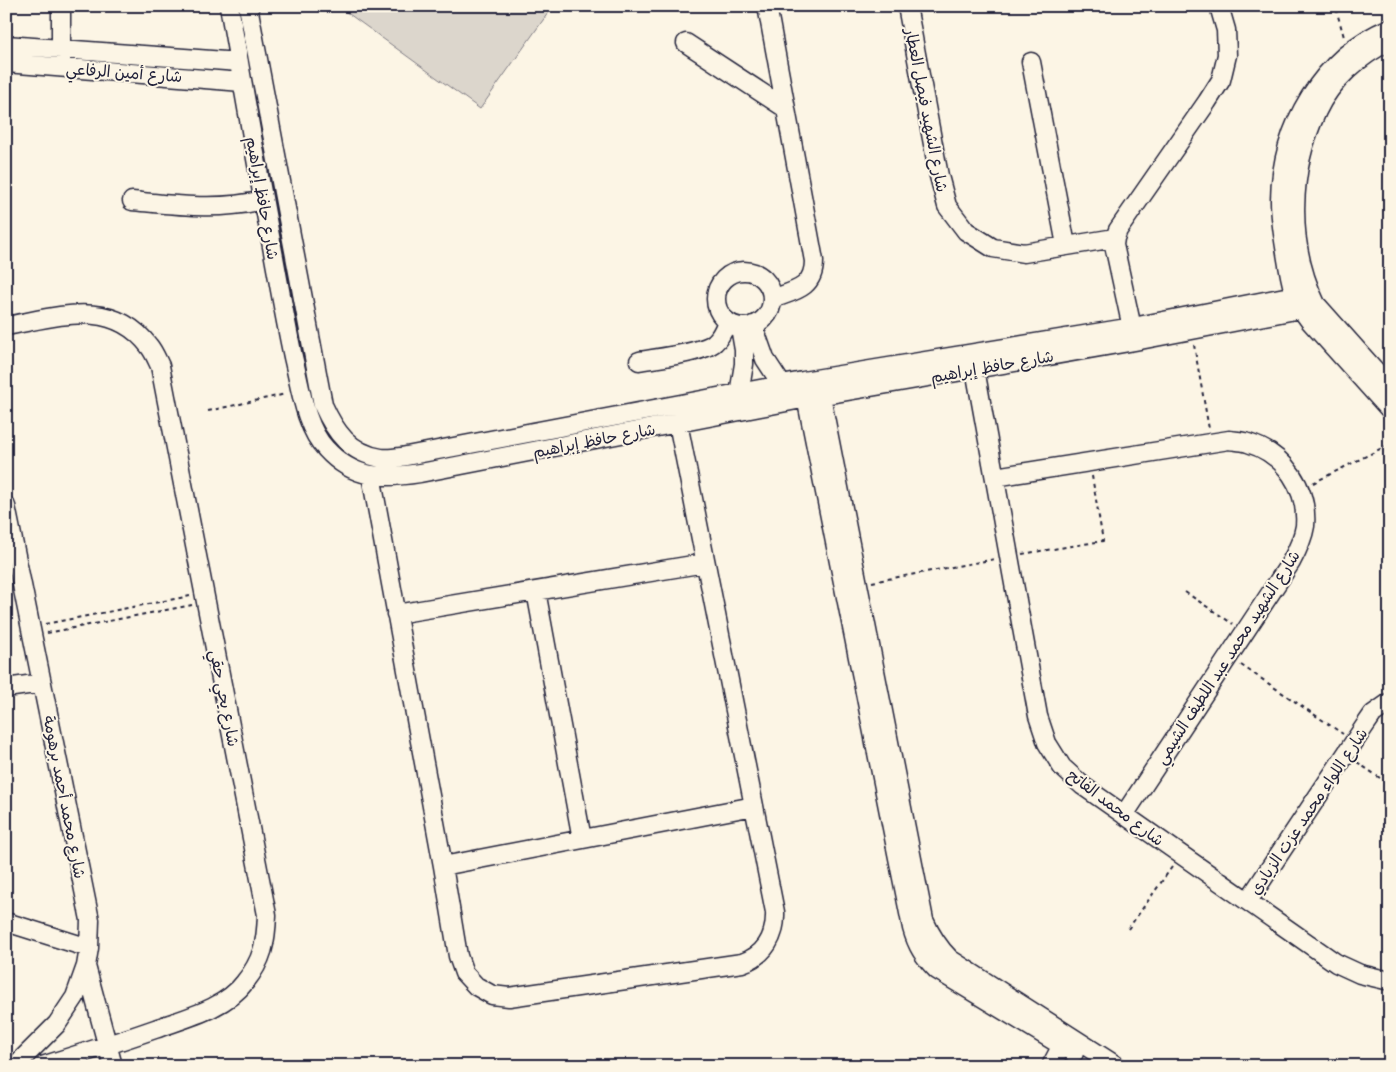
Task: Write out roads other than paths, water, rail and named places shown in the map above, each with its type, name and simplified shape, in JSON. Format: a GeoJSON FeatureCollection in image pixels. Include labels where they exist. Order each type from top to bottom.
{"type":"FeatureCollection","features":[{"type":"Feature","properties":{"kind":"street"},"geometry":{"type":"LineString","coordinates":[[61,6],[61,67]]}},
{"type":"Feature","properties":{"kind":"street","name":"شارع حافظ إبراهيم"},"geometry":{"type":"LineString","coordinates":[[228,6],[284,312],[306,412],[325,449],[341,462],[359,472],[383,477],[400,476],[678,423],[812,389],[1134,334],[1305,300]]}},
{"type":"Feature","properties":{"kind":"street","name":"شارع حافظ إبراهيم"},"geometry":{"type":"LineString","coordinates":[[248,6],[323,405],[329,420],[338,434],[350,445],[365,454],[382,458],[401,457],[782,385],[812,389]]}},
{"type":"Feature","properties":{"kind":"street"},"geometry":{"type":"LineString","coordinates":[[767,6],[814,267],[810,279],[800,289],[772,299]]}},
{"type":"Feature","properties":{"kind":"street","name":"شارع الشهيد فيصل العطار"},"geometry":{"type":"LineString","coordinates":[[907,6],[939,176],[947,206],[966,232],[993,248],[1024,253],[1115,238]]}},
{"type":"Feature","properties":{"kind":"street"},"geometry":{"type":"LineString","coordinates":[[1134,334],[1114,245],[1115,238],[1118,230],[1207,102],[1220,80],[1227,55],[1226,30],[1219,6]]}},
{"type":"Feature","properties":{"kind":"street"},"geometry":{"type":"LineString","coordinates":[[1390,28],[1348,52],[1324,76],[1305,104],[1292,135],[1284,167],[1280,199],[1282,230],[1305,300],[1390,387]]}},
{"type":"Feature","properties":{"kind":"street"},"geometry":{"type":"LineString","coordinates":[[1390,41],[1374,49],[1352,66],[1333,86],[1318,110],[1307,136],[1300,161],[1295,213],[1309,320],[1390,410]]}},
{"type":"Feature","properties":{"kind":"street"},"geometry":{"type":"LineString","coordinates":[[686,43],[785,108]]}},
{"type":"Feature","properties":{"kind":"street","name":"شارع أمين الرفاعي"},"geometry":{"type":"LineString","coordinates":[[6,46],[239,62]]}},
{"type":"Feature","properties":{"kind":"street"},"geometry":{"type":"LineString","coordinates":[[1031,62],[1066,245]]}},
{"type":"Feature","properties":{"kind":"street","name":"شارع أمين الرفاعي"},"geometry":{"type":"LineString","coordinates":[[6,63],[242,82]]}},
{"type":"Feature","properties":{"kind":"street"},"geometry":{"type":"LineString","coordinates":[[132,201],[209,207],[245,205],[263,200]]}},
{"type":"Feature","properties":{"kind":"street"},"geometry":{"type":"LineString","coordinates":[[639,361],[704,349],[740,325],[765,318],[772,299],[769,286],[760,275],[747,270],[728,275],[719,285],[715,298],[718,312],[740,325],[782,385]]}},
{"type":"Feature","properties":{"kind":"street","name":"شارع حافظ إبراهيم"},"geometry":{"type":"LineString","coordinates":[[1134,334],[1192,330],[1305,300]]}},
{"type":"Feature","properties":{"kind":"street"},"geometry":{"type":"LineString","coordinates":[[284,312],[304,307]]}},
{"type":"Feature","properties":{"kind":"street","name":"شارع يحي حقي"},"geometry":{"type":"LineString","coordinates":[[6,326],[75,314],[96,314],[117,320],[136,331],[150,347],[160,366],[267,915],[266,940],[258,963],[244,984],[226,1000],[204,1011],[42,1066]]}},
{"type":"Feature","properties":{"kind":"street"},"geometry":{"type":"LineString","coordinates":[[738,394],[744,364],[740,325]]}},
{"type":"Feature","properties":{"kind":"street","name":"شارع محمد الفاتح"},"geometry":{"type":"LineString","coordinates":[[974,361],[1038,716],[1047,742],[1062,766],[1083,786],[1336,963],[1360,974],[1390,981]]}},
{"type":"Feature","properties":{"kind":"street"},"geometry":{"type":"LineString","coordinates":[[812,389],[858,585],[915,910]]}},
{"type":"Feature","properties":{"kind":"street"},"geometry":{"type":"LineString","coordinates":[[812,389],[915,910],[924,920],[930,935],[939,948],[950,959],[1028,1017],[1062,1045],[1095,1066]]}},
{"type":"Feature","properties":{"kind":"street"},"geometry":{"type":"LineString","coordinates":[[371,475],[461,965],[470,980],[476,986],[492,995],[509,997],[742,964],[757,956],[768,944],[776,920],[678,423]]}},
{"type":"Feature","properties":{"kind":"street"},"geometry":{"type":"LineString","coordinates":[[522,434],[525,453]]}},
{"type":"Feature","properties":{"kind":"street","name":"شارع الشهيد محمد عبد اللطيف الشيمي"},"geometry":{"type":"LineString","coordinates":[[995,477],[1229,440],[1247,442],[1264,449],[1279,460],[1292,474],[1300,490],[1305,508],[1305,527],[1300,546],[1124,815]]}},
{"type":"Feature","properties":{"kind":"street","name":"شارع محمد أحمد برهومة"},"geometry":{"type":"LineString","coordinates":[[6,506],[90,920],[90,948],[75,997],[58,1024],[15,1066]]}},
{"type":"Feature","properties":{"kind":"street"},"geometry":{"type":"LineString","coordinates":[[396,614],[706,563]]}},
{"type":"Feature","properties":{"kind":"street"},"geometry":{"type":"LineString","coordinates":[[536,591],[582,839]]}},
{"type":"Feature","properties":{"kind":"street"},"geometry":{"type":"LineString","coordinates":[[6,688],[42,683]]}},
{"type":"Feature","properties":{"kind":"street","name":"شارع اللواء محمد عزت الزيادي"},"geometry":{"type":"LineString","coordinates":[[1248,901],[1349,747],[1373,714],[1390,702]]}},
{"type":"Feature","properties":{"kind":"street"},"geometry":{"type":"LineString","coordinates":[[443,866],[754,806]]}},
{"type":"Feature","properties":{"kind":"street"},"geometry":{"type":"LineString","coordinates":[[6,922],[90,948]]}},
{"type":"Feature","properties":{"kind":"street"},"geometry":{"type":"LineString","coordinates":[[86,966],[113,1066]]}},
{"type":"Feature","properties":{"kind":"street"},"geometry":{"type":"LineString","coordinates":[[1028,1017],[1117,1066]]}},
{"type":"Feature","properties":{"kind":"street"},"geometry":{"type":"LineString","coordinates":[[1051,1066],[1062,1045]]}}]}
